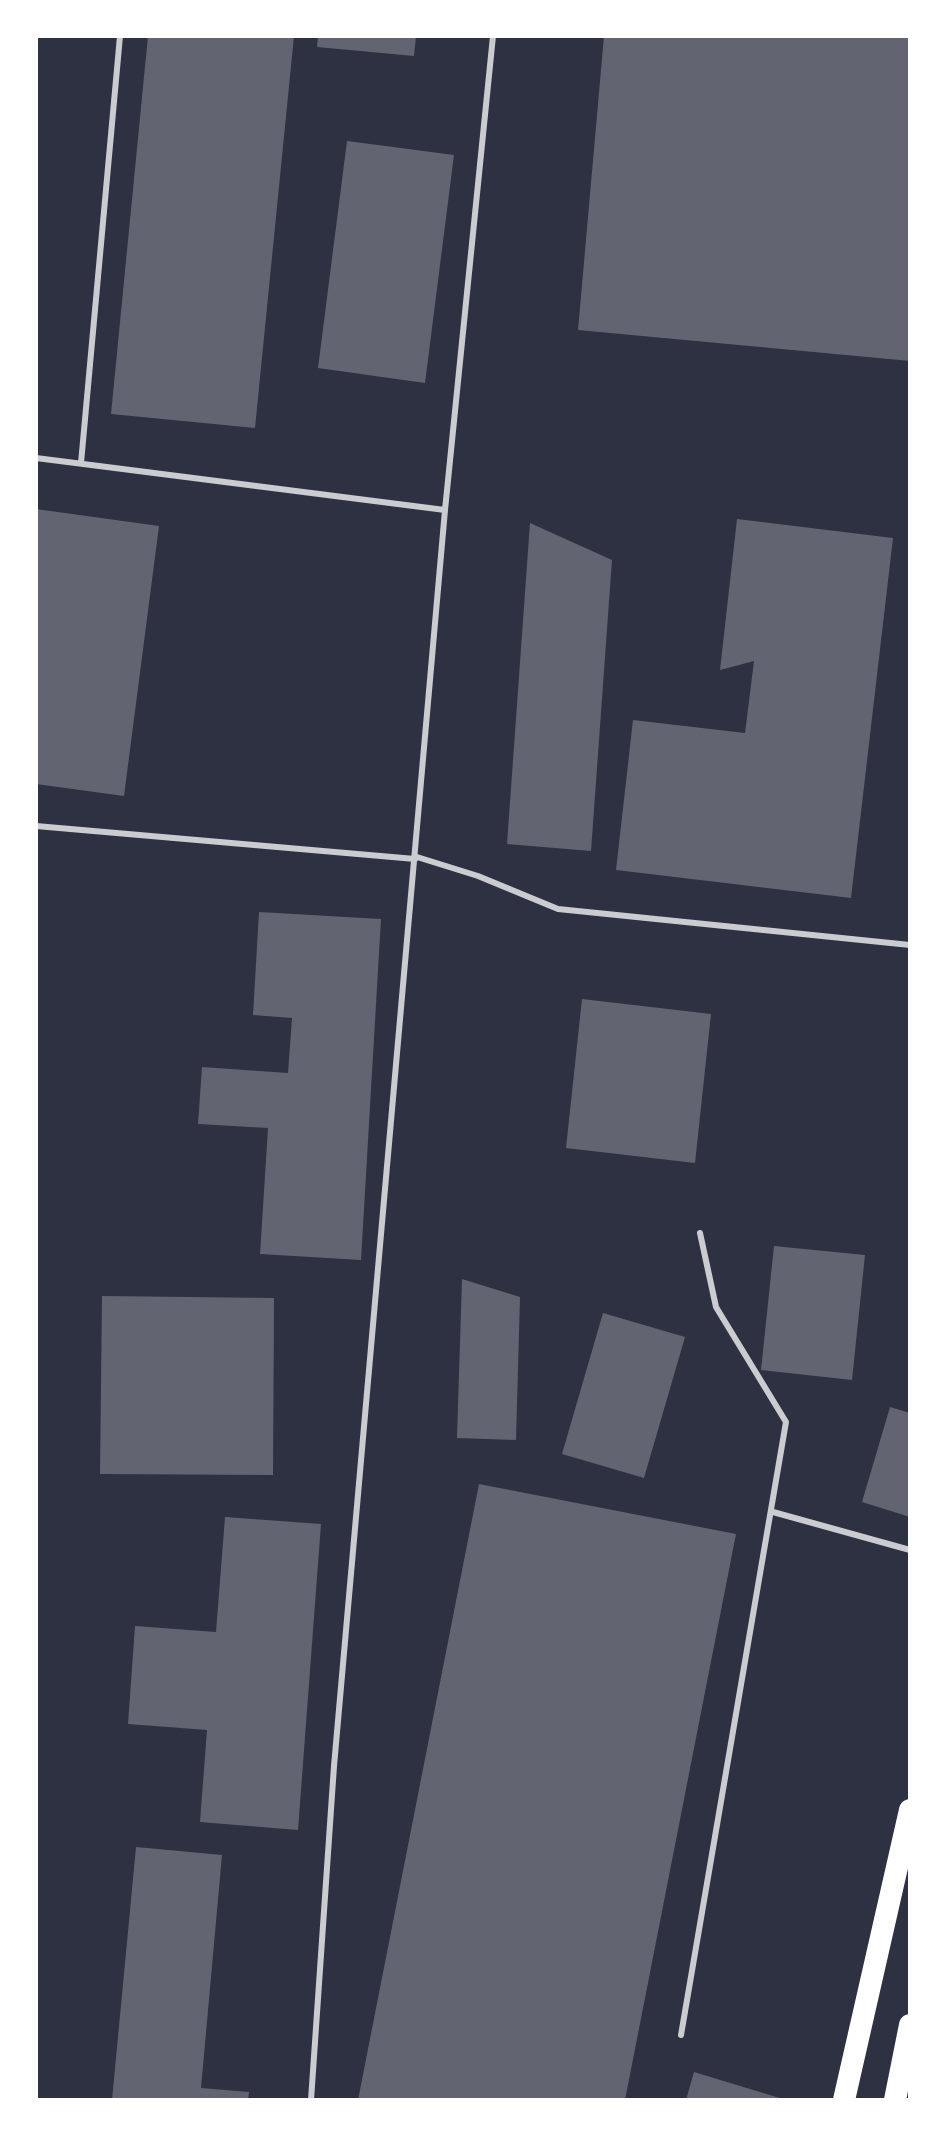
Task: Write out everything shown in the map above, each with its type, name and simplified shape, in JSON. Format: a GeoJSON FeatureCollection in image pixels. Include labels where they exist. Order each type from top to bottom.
{"type":"FeatureCollection","features":[{"type":"Feature","properties":{"kind":"highway"},"geometry":{"type":"LineString","coordinates":[[844,2100],[910,1810]]}},
{"type":"Feature","properties":{"kind":"highway"},"geometry":{"type":"LineString","coordinates":[[895,2100],[910,2025]]}},
{"type":"Feature","properties":{"kind":"lane"},"geometry":{"type":"LineString","coordinates":[[81,463],[120,36]]}},
{"type":"Feature","properties":{"kind":"lane"},"geometry":{"type":"LineString","coordinates":[[311,2100],[334,1766],[445,510],[493,36]]}},
{"type":"Feature","properties":{"kind":"lane"},"geometry":{"type":"LineString","coordinates":[[36,458],[445,510]]}},
{"type":"Feature","properties":{"kind":"lane"},"geometry":{"type":"LineString","coordinates":[[36,826],[416,858],[478,876],[558,909],[910,945]]}},
{"type":"Feature","properties":{"kind":"lane"},"geometry":{"type":"LineString","coordinates":[[681,2035],[786,1422],[716,1307],[700,1233]]}},
{"type":"Feature","properties":{"kind":"lane"},"geometry":{"type":"LineString","coordinates":[[773,1512],[910,1550]]}},
{"type":"Feature","properties":{"kind":"building"},"geometry":{"type":"Polygon","coordinates":[[[148,36],[294,36],[255,428],[111,414],[148,36]]]}},
{"type":"Feature","properties":{"kind":"building"},"geometry":{"type":"Polygon","coordinates":[[[318,36],[416,36],[414,56],[317,47],[318,36]]]}},
{"type":"Feature","properties":{"kind":"building"},"geometry":{"type":"Polygon","coordinates":[[[604,36],[910,36],[910,361],[578,330],[604,36]]]}},
{"type":"Feature","properties":{"kind":"building"},"geometry":{"type":"Polygon","coordinates":[[[347,141],[454,155],[425,383],[318,368],[347,141]]]}},
{"type":"Feature","properties":{"kind":"building"},"geometry":{"type":"Polygon","coordinates":[[[36,509],[159,526],[124,796],[36,784],[36,509]]]}},
{"type":"Feature","properties":{"kind":"building"},"geometry":{"type":"Polygon","coordinates":[[[737,519],[893,538],[851,898],[616,870],[633,720],[745,733],[754,661],[720,670],[737,519]]]}},
{"type":"Feature","properties":{"kind":"building"},"geometry":{"type":"Polygon","coordinates":[[[530,523],[612,560],[591,851],[507,844],[530,523]]]}},
{"type":"Feature","properties":{"kind":"building"},"geometry":{"type":"Polygon","coordinates":[[[259,912],[381,919],[361,1260],[260,1254],[268,1128],[198,1124],[202,1067],[288,1073],[292,1018],[253,1015],[259,912]]]}},
{"type":"Feature","properties":{"kind":"building"},"geometry":{"type":"Polygon","coordinates":[[[582,999],[711,1014],[695,1163],[566,1148],[582,999]]]}},
{"type":"Feature","properties":{"kind":"building"},"geometry":{"type":"Polygon","coordinates":[[[774,1246],[865,1255],[852,1380],[761,1370],[774,1246]]]}},
{"type":"Feature","properties":{"kind":"building"},"geometry":{"type":"Polygon","coordinates":[[[462,1279],[520,1297],[516,1440],[457,1438],[462,1279]]]}},
{"type":"Feature","properties":{"kind":"building"},"geometry":{"type":"Polygon","coordinates":[[[102,1296],[274,1298],[273,1475],[100,1474],[102,1296]]]}},
{"type":"Feature","properties":{"kind":"building"},"geometry":{"type":"Polygon","coordinates":[[[603,1313],[685,1337],[644,1478],[562,1454],[603,1313]]]}},
{"type":"Feature","properties":{"kind":"building"},"geometry":{"type":"Polygon","coordinates":[[[890,1407],[910,1413],[910,1517],[862,1502],[890,1407]]]}},
{"type":"Feature","properties":{"kind":"building"},"geometry":{"type":"Polygon","coordinates":[[[479,1484],[736,1534],[625,2100],[358,2100],[479,1484]]]}},
{"type":"Feature","properties":{"kind":"building"},"geometry":{"type":"Polygon","coordinates":[[[225,1517],[321,1524],[298,1830],[200,1822],[207,1730],[128,1724],[135,1626],[216,1632],[225,1517]]]}},
{"type":"Feature","properties":{"kind":"building"},"geometry":{"type":"Polygon","coordinates":[[[136,1847],[222,1855],[201,2088],[249,2092],[248,2100],[112,2100],[136,1847]]]}},
{"type":"Feature","properties":{"kind":"building"},"geometry":{"type":"Polygon","coordinates":[[[694,2072],[783,2099],[686,2100],[694,2072]]]}}]}
